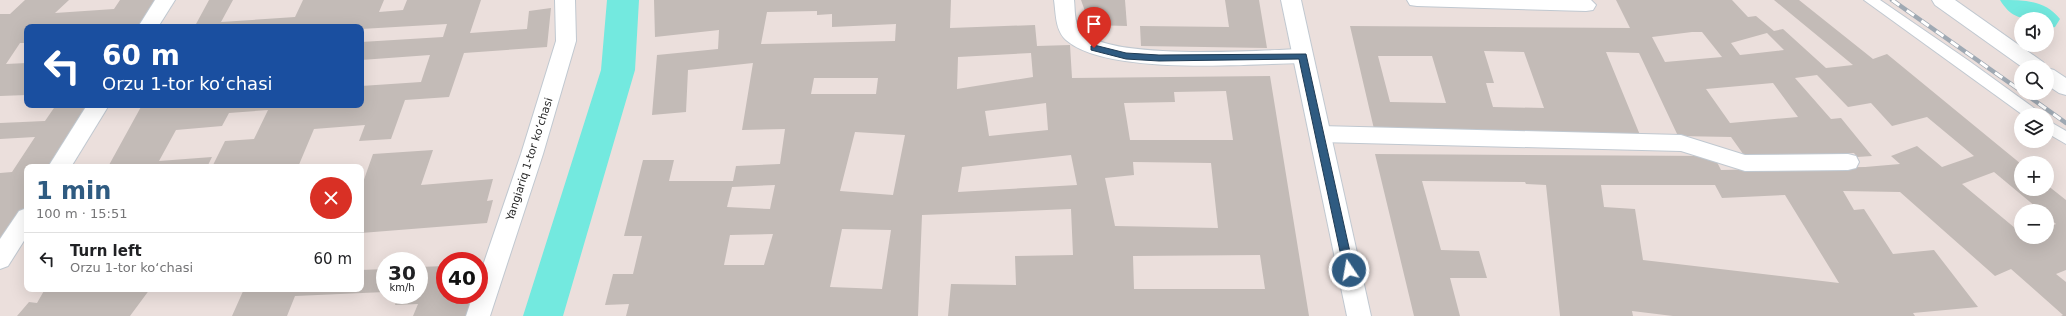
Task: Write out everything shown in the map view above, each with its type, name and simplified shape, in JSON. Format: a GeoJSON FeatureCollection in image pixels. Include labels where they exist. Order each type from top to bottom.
{"type":"FeatureCollection","features":[{"type":"Feature","properties":{"kind":"street"},"geometry":{"type":"LineString","coordinates":[[150,24],[165,0]]}},
{"type":"Feature","properties":{"kind":"street","name":"Yangiariq 1-tor koʻchasi"},"geometry":{"type":"LineString","coordinates":[[478,316],[532,154],[566,41],[565,0]]}},
{"type":"Feature","properties":{"kind":"street"},"geometry":{"type":"LineString","coordinates":[[1064,0],[1068,27],[1072,35],[1094,48],[1110,53],[1159,58],[1303,56]]}},
{"type":"Feature","properties":{"kind":"street"},"geometry":{"type":"LineString","coordinates":[[1291,0],[1358,316]]}},
{"type":"Feature","properties":{"kind":"street"},"geometry":{"type":"LineString","coordinates":[[1417,0],[1586,5]]}},
{"type":"Feature","properties":{"kind":"street"},"geometry":{"type":"LineString","coordinates":[[1942,0],[2026,60]]}},
{"type":"Feature","properties":{"kind":"street"},"geometry":{"type":"LineString","coordinates":[[2054,80],[2066,88]]}},
{"type":"Feature","properties":{"kind":"street"},"geometry":{"type":"LineString","coordinates":[[61,164],[96,108]]}},
{"type":"Feature","properties":{"kind":"street"},"geometry":{"type":"LineString","coordinates":[[1320,134],[1681,143],[1730,161],[1745,164],[1848,162]]}},
{"type":"Feature","properties":{"kind":"street"},"geometry":{"type":"LineString","coordinates":[[0,259],[24,222]]}},
{"type":"Feature","properties":{"kind":"lane"},"geometry":{"type":"LineString","coordinates":[[1871,0],[1964,64],[2024,108]]}},
{"type":"Feature","properties":{"kind":"lane"},"geometry":{"type":"LineString","coordinates":[[2054,130],[2066,139]]}},
{"type":"Feature","properties":{"kind":"building"},"geometry":{"type":"Polygon","coordinates":[[[25,0],[69,0],[55,13],[114,9],[120,0],[159,0],[144,24],[24,24],[24,43],[20,43],[6,64],[24,63],[24,95],[0,96],[0,14],[10,14],[25,0]]]}},
{"type":"Feature","properties":{"kind":"building"},"geometry":{"type":"Polygon","coordinates":[[[209,0],[233,0],[221,22],[295,17],[303,0],[384,0],[379,12],[403,10],[407,0],[481,0],[470,33],[527,29],[529,11],[551,8],[547,47],[464,53],[449,97],[405,100],[391,139],[359,141],[365,125],[314,129],[299,164],[214,164],[225,141],[254,139],[268,110],[229,113],[222,126],[176,130],[159,161],[212,157],[208,164],[110,164],[140,108],[364,108],[364,86],[421,82],[430,55],[364,60],[364,42],[443,37],[447,24],[364,29],[364,24],[196,24],[209,0]]]}},
{"type":"Feature","properties":{"kind":"building"},"geometry":{"type":"Polygon","coordinates":[[[654,0],[951,0],[950,28],[1035,25],[1037,46],[1070,45],[1072,78],[1270,76],[1309,316],[948,316],[951,284],[1016,285],[1015,256],[1073,255],[1071,209],[922,215],[918,316],[626,316],[629,304],[605,305],[613,274],[633,274],[642,236],[624,236],[643,160],[674,160],[669,181],[733,181],[736,166],[780,164],[785,129],[742,130],[753,63],[688,70],[686,112],[652,115],[657,55],[718,49],[719,30],[655,37],[654,0]],[[817,11],[767,12],[761,44],[895,41],[896,24],[832,27],[832,14],[817,15],[817,11]],[[1031,53],[958,57],[957,89],[1033,77],[1031,53]],[[814,78],[811,94],[876,94],[878,78],[814,78]],[[1226,91],[1174,92],[1175,102],[1124,103],[1130,140],[1233,140],[1226,91]],[[1046,103],[985,111],[989,136],[1048,130],[1046,103]],[[855,132],[840,191],[893,195],[905,135],[855,132]],[[1071,155],[962,167],[958,192],[1077,185],[1071,155]],[[1133,162],[1134,175],[1105,178],[1115,226],[1218,228],[1211,163],[1133,162]],[[775,185],[732,187],[727,207],[770,209],[775,185]],[[842,229],[830,287],[882,289],[891,230],[842,229]],[[773,234],[730,235],[724,265],[764,265],[773,234]],[[1260,255],[1133,256],[1134,289],[1265,289],[1260,255]]]}},
{"type":"Feature","properties":{"kind":"building"},"geometry":{"type":"Polygon","coordinates":[[[1081,0],[1125,0],[1127,26],[1090,25],[1081,0]]]}},
{"type":"Feature","properties":{"kind":"building"},"geometry":{"type":"Polygon","coordinates":[[[1225,0],[1259,0],[1267,48],[1141,46],[1140,26],[1229,27],[1225,0]]]}},
{"type":"Feature","properties":{"kind":"building"},"geometry":{"type":"Polygon","coordinates":[[[1616,0],[1732,0],[1748,17],[1756,16],[1774,31],[1783,29],[1826,68],[1853,65],[1774,0],[1799,0],[1873,59],[1887,54],[2014,158],[2014,189],[1994,172],[1962,184],[2014,227],[2014,244],[2054,244],[2054,225],[2056,224],[2054,222],[2054,204],[2033,204],[2023,196],[2054,196],[2054,191],[2066,200],[2066,270],[2056,274],[2066,282],[2066,316],[2061,316],[2063,315],[2011,269],[1995,276],[1900,192],[1843,191],[1854,210],[1864,209],[1893,254],[1934,250],[1978,307],[1913,313],[1915,316],[1673,316],[1632,311],[1633,316],[1560,316],[1546,185],[1526,184],[1525,182],[1422,181],[1441,250],[1479,251],[1487,278],[1450,278],[1460,316],[1414,316],[1375,154],[1714,156],[1721,170],[1865,167],[1900,164],[1891,156],[1917,146],[1942,167],[1974,156],[1927,117],[1892,126],[1871,103],[1848,107],[1817,75],[1795,78],[1831,119],[1841,118],[1872,156],[1857,157],[1854,153],[1746,158],[1731,137],[1678,136],[1639,53],[1606,52],[1640,135],[1374,129],[1350,26],[1630,28],[1616,0]],[[1702,32],[1652,37],[1665,62],[1722,57],[1702,32]],[[1767,33],[1731,43],[1740,55],[1784,50],[1767,33]],[[1484,51],[1494,83],[1486,83],[1493,107],[1544,108],[1524,52],[1484,51]],[[1378,56],[1390,102],[1446,103],[1432,56],[1378,56]],[[1773,83],[1706,89],[1730,123],[1798,117],[1773,83]],[[1601,185],[1604,207],[1635,209],[1643,260],[1839,283],[1785,195],[1722,198],[1715,185],[1601,185]]]}},
{"type":"Feature","properties":{"kind":"building"},"geometry":{"type":"Polygon","coordinates":[[[54,108],[90,108],[55,164],[24,164],[24,213],[0,251],[0,173],[12,172],[35,137],[0,139],[0,123],[45,121],[54,108]]]}},
{"type":"Feature","properties":{"kind":"building"},"geometry":{"type":"Polygon","coordinates":[[[433,150],[421,185],[493,179],[487,201],[493,200],[487,223],[364,233],[364,180],[373,154],[433,150]]]}},
{"type":"Feature","properties":{"kind":"building"},"geometry":{"type":"Polygon","coordinates":[[[436,266],[436,304],[478,304],[474,316],[413,316],[418,304],[428,304],[428,267],[436,266]]]}},
{"type":"Feature","properties":{"kind":"building"},"geometry":{"type":"Polygon","coordinates":[[[376,269],[376,292],[295,296],[287,316],[232,316],[243,292],[364,292],[364,270],[376,269]]]}},
{"type":"Feature","properties":{"kind":"building"},"geometry":{"type":"Polygon","coordinates":[[[43,292],[148,292],[130,316],[17,316],[29,302],[37,303],[43,292]]]}},
{"type":"Feature","properties":{"kind":"building"},"geometry":{"type":"Polygon","coordinates":[[[395,304],[418,304],[395,305],[395,304]]]}},
{"type":"Feature","properties":{"kind":"waterway"},"geometry":{"type":"LineString","coordinates":[[543,316],[618,70],[623,0]]}},
{"type":"Feature","properties":{"kind":"waterway"},"geometry":{"type":"LineString","coordinates":[[2016,0],[2034,12]]}},
{"type":"Feature","properties":{"kind":"railway"},"geometry":{"type":"LineString","coordinates":[[1892,0],[2014,86]]}},
{"type":"Feature","properties":{"kind":"railway"},"geometry":{"type":"LineString","coordinates":[[2034,100],[2066,123]]}},
{"type":"Feature","properties":{"kind":"route"},"geometry":{"type":"LineString","coordinates":[[1094,48],[1126,56],[1159,58],[1303,56],[1349,270]]}}]}
